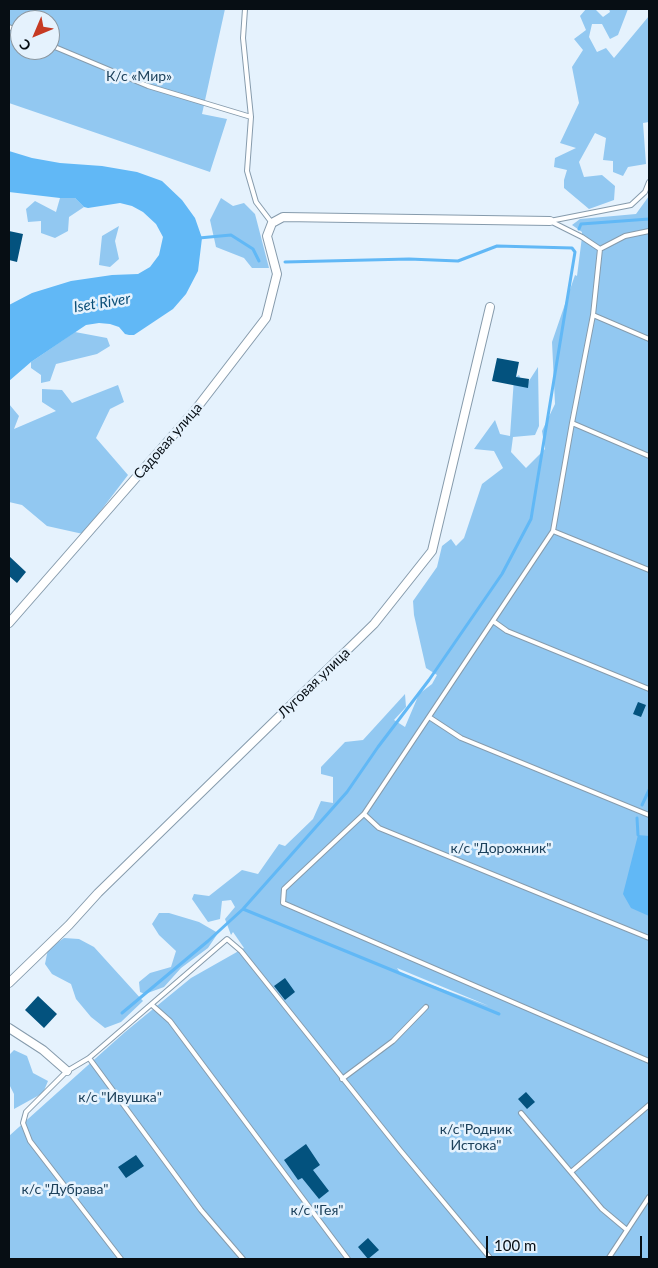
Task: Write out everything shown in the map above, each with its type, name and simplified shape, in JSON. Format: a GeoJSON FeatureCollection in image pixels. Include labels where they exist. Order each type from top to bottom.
{"type":"FeatureCollection","features":[{"type":"Feature","properties":{"kind":"street"},"geometry":{"type":"LineString","coordinates":[[272,223],[283,217],[550,221]]}},
{"type":"Feature","properties":{"kind":"street","name":"Садовая улица"},"geometry":{"type":"LineString","coordinates":[[9,623],[196,408],[266,318],[277,274],[268,236],[272,223]]}},
{"type":"Feature","properties":{"kind":"street","name":"Луговая улица"},"geometry":{"type":"LineString","coordinates":[[9,983],[70,925],[105,886],[374,624],[432,552],[490,307]]}},
{"type":"Feature","properties":{"kind":"street"},"geometry":{"type":"LineString","coordinates":[[9,1028],[43,1050],[67,1071]]}},
{"type":"Feature","properties":{"kind":"lane"},"geometry":{"type":"LineString","coordinates":[[245,9],[243,38],[251,116],[247,171],[256,202],[272,223]]}},
{"type":"Feature","properties":{"kind":"lane"},"geometry":{"type":"LineString","coordinates":[[60,49],[148,86],[251,116]]}},
{"type":"Feature","properties":{"kind":"lane"},"geometry":{"type":"LineString","coordinates":[[550,221],[631,206],[645,192],[649,182]]}},
{"type":"Feature","properties":{"kind":"lane"},"geometry":{"type":"LineString","coordinates":[[550,221],[582,236],[600,249]]}},
{"type":"Feature","properties":{"kind":"lane"},"geometry":{"type":"LineString","coordinates":[[600,249],[625,236],[649,232]]}},
{"type":"Feature","properties":{"kind":"lane"},"geometry":{"type":"LineString","coordinates":[[600,249],[593,315],[553,531],[364,814],[284,889],[283,903],[649,1061]]}},
{"type":"Feature","properties":{"kind":"lane"},"geometry":{"type":"LineString","coordinates":[[593,315],[649,339]]}},
{"type":"Feature","properties":{"kind":"lane"},"geometry":{"type":"LineString","coordinates":[[572,423],[649,456]]}},
{"type":"Feature","properties":{"kind":"lane"},"geometry":{"type":"LineString","coordinates":[[553,531],[649,570]]}},
{"type":"Feature","properties":{"kind":"lane"},"geometry":{"type":"LineString","coordinates":[[493,621],[507,630],[649,689]]}},
{"type":"Feature","properties":{"kind":"lane"},"geometry":{"type":"LineString","coordinates":[[429,717],[461,738],[649,815]]}},
{"type":"Feature","properties":{"kind":"lane"},"geometry":{"type":"LineString","coordinates":[[364,814],[379,828],[649,938]]}},
{"type":"Feature","properties":{"kind":"lane"},"geometry":{"type":"LineString","coordinates":[[121,1259],[30,1141],[23,1123],[26,1112],[67,1071],[89,1058],[227,939],[241,951],[342,1079],[491,1259]]}},
{"type":"Feature","properties":{"kind":"lane"},"geometry":{"type":"LineString","coordinates":[[152,1005],[170,1022],[348,1259]]}},
{"type":"Feature","properties":{"kind":"lane"},"geometry":{"type":"LineString","coordinates":[[342,1079],[393,1041],[426,1008]]}},
{"type":"Feature","properties":{"kind":"lane"},"geometry":{"type":"LineString","coordinates":[[89,1058],[202,1210],[243,1259]]}},
{"type":"Feature","properties":{"kind":"lane"},"geometry":{"type":"LineString","coordinates":[[571,1172],[649,1105]]}},
{"type":"Feature","properties":{"kind":"lane"},"geometry":{"type":"LineString","coordinates":[[521,1113],[602,1209],[627,1230]]}},
{"type":"Feature","properties":{"kind":"lane"},"geometry":{"type":"LineString","coordinates":[[608,1259],[649,1197]]}},
{"type":"Feature","properties":{"kind":"green space","name":"К/с «Мир»"},"geometry":{"type":"Polygon","coordinates":[[[9,9],[225,9],[202,114],[227,119],[210,172],[9,103],[9,9]]]}},
{"type":"Feature","properties":{"kind":"green space"},"geometry":{"type":"Polygon","coordinates":[[[586,9],[595,9],[603,17],[610,12],[609,9],[628,9],[618,35],[610,39],[602,24],[592,24],[589,37],[597,52],[606,48],[614,58],[649,16],[649,122],[643,123],[646,164],[628,167],[623,176],[613,172],[613,161],[603,160],[606,138],[595,133],[579,162],[584,177],[602,175],[615,186],[614,200],[589,209],[564,188],[567,170],[554,167],[555,158],[576,148],[560,143],[579,103],[572,67],[583,50],[574,39],[586,30],[580,16],[586,9]]]}},
{"type":"Feature","properties":{"kind":"green space"},"geometry":{"type":"Polygon","coordinates":[[[649,196],[649,1259],[9,1259],[9,1136],[125,1032],[191,978],[244,948],[233,932],[231,935],[225,919],[235,907],[231,900],[222,901],[220,919],[208,922],[192,899],[194,894],[209,896],[242,870],[258,874],[279,844],[285,846],[313,819],[321,801],[333,803],[333,777],[321,774],[321,767],[345,742],[363,740],[405,694],[406,707],[394,720],[405,727],[419,694],[432,684],[437,675],[426,668],[414,615],[413,601],[437,567],[442,546],[451,539],[456,546],[464,538],[482,484],[503,468],[494,451],[474,449],[495,420],[500,434],[510,436],[514,378],[519,375],[525,387],[538,367],[539,426],[535,435],[513,437],[511,452],[526,468],[545,449],[542,431],[555,404],[552,342],[575,275],[577,276],[582,237],[582,232],[572,225],[580,219],[636,214],[649,196]],[[397,968],[401,974],[489,1006],[397,968]]]}},
{"type":"Feature","properties":{"kind":"green space"},"geometry":{"type":"Polygon","coordinates":[[[60,198],[75,198],[84,207],[69,217],[68,231],[55,238],[41,233],[41,221],[28,222],[26,209],[35,201],[56,212],[60,198]]]}},
{"type":"Feature","properties":{"kind":"green space"},"geometry":{"type":"Polygon","coordinates":[[[221,198],[233,206],[244,203],[255,214],[269,268],[252,268],[244,258],[216,247],[210,220],[221,198]]]}},
{"type":"Feature","properties":{"kind":"green space"},"geometry":{"type":"Polygon","coordinates":[[[119,226],[115,241],[119,259],[110,267],[99,265],[102,236],[119,226]]]}},
{"type":"Feature","properties":{"kind":"green space"},"geometry":{"type":"Polygon","coordinates":[[[75,332],[107,338],[110,346],[97,354],[56,364],[50,381],[41,383],[41,375],[31,368],[31,362],[75,332]]]}},
{"type":"Feature","properties":{"kind":"green space"},"geometry":{"type":"Polygon","coordinates":[[[118,385],[124,402],[110,409],[96,438],[128,475],[83,534],[47,526],[22,505],[9,502],[9,404],[19,416],[14,429],[56,411],[42,402],[42,389],[62,390],[72,403],[118,385]]]}},
{"type":"Feature","properties":{"kind":"green space"},"geometry":{"type":"Polygon","coordinates":[[[159,913],[169,913],[199,922],[218,933],[208,948],[181,968],[164,987],[145,994],[140,992],[139,982],[150,973],[171,967],[176,951],[159,935],[152,924],[159,913]]]}},
{"type":"Feature","properties":{"kind":"green space"},"geometry":{"type":"Polygon","coordinates":[[[64,938],[79,939],[94,947],[143,1001],[121,1022],[105,1028],[91,1017],[76,999],[71,984],[52,974],[45,964],[48,949],[64,938]]]}},
{"type":"Feature","properties":{"kind":"green space"},"geometry":{"type":"Polygon","coordinates":[[[14,1050],[27,1056],[33,1073],[48,1081],[43,1093],[14,1109],[14,1094],[9,1084],[9,1055],[14,1050]]]}},
{"type":"Feature","properties":{"kind":"water","name":"Iset River"},"geometry":{"type":"Polygon","coordinates":[[[9,151],[32,158],[60,163],[102,166],[137,172],[162,181],[182,200],[195,218],[202,238],[198,271],[186,294],[173,309],[134,335],[125,334],[119,327],[110,324],[86,325],[31,362],[9,381],[9,305],[32,293],[71,281],[112,275],[138,274],[150,267],[159,255],[163,237],[156,224],[143,212],[132,206],[120,203],[88,208],[84,207],[75,198],[9,192],[9,151]]]}},
{"type":"Feature","properties":{"kind":"water"},"geometry":{"type":"Polygon","coordinates":[[[638,835],[649,836],[649,916],[631,908],[623,894],[638,835]]]}},
{"type":"Feature","properties":{"kind":"building"},"geometry":{"type":"Polygon","coordinates":[[[9,231],[23,234],[17,262],[9,260],[9,231]]]}},
{"type":"Feature","properties":{"kind":"building"},"geometry":{"type":"Polygon","coordinates":[[[497,358],[519,362],[516,377],[529,379],[528,388],[492,381],[497,358]]]}},
{"type":"Feature","properties":{"kind":"building"},"geometry":{"type":"Polygon","coordinates":[[[9,556],[26,572],[17,583],[9,576],[9,556]]]}},
{"type":"Feature","properties":{"kind":"building"},"geometry":{"type":"Polygon","coordinates":[[[638,702],[646,705],[641,717],[633,714],[638,702]]]}},
{"type":"Feature","properties":{"kind":"building"},"geometry":{"type":"Polygon","coordinates":[[[285,978],[295,992],[285,1000],[274,986],[285,978]]]}},
{"type":"Feature","properties":{"kind":"building"},"geometry":{"type":"Polygon","coordinates":[[[38,996],[57,1014],[44,1028],[25,1010],[38,996]]]}},
{"type":"Feature","properties":{"kind":"building"},"geometry":{"type":"Polygon","coordinates":[[[526,1092],[535,1102],[527,1109],[518,1099],[526,1092]]]}},
{"type":"Feature","properties":{"kind":"building"},"geometry":{"type":"Polygon","coordinates":[[[306,1144],[320,1165],[313,1170],[329,1191],[319,1199],[302,1178],[298,1180],[284,1160],[306,1144]]]}},
{"type":"Feature","properties":{"kind":"building"},"geometry":{"type":"Polygon","coordinates":[[[136,1155],[144,1166],[126,1178],[118,1167],[136,1155]]]}},
{"type":"Feature","properties":{"kind":"building"},"geometry":{"type":"Polygon","coordinates":[[[368,1238],[379,1250],[368,1259],[358,1247],[368,1238]]]}},
{"type":"Feature","properties":{"kind":"waterway"},"geometry":{"type":"LineString","coordinates":[[579,229],[581,224],[649,219]]}},
{"type":"Feature","properties":{"kind":"waterway"},"geometry":{"type":"LineString","coordinates":[[199,238],[231,235],[253,249],[259,261]]}},
{"type":"Feature","properties":{"kind":"waterway"},"geometry":{"type":"LineString","coordinates":[[122,1013],[243,909],[347,792],[378,747],[429,680],[502,574],[531,519],[575,252],[572,248],[497,246],[458,261],[409,259],[285,262]]}},
{"type":"Feature","properties":{"kind":"waterway"},"geometry":{"type":"LineString","coordinates":[[642,805],[649,790]]}},
{"type":"Feature","properties":{"kind":"waterway"},"geometry":{"type":"LineString","coordinates":[[637,818],[638,835]]}},
{"type":"Feature","properties":{"kind":"waterway"},"geometry":{"type":"LineString","coordinates":[[243,909],[499,1014]]}},
{"type":"Feature","properties":{"kind":"park label","name":"к/с \"Дорожник\""},"geometry":{"type":"Point","coordinates":[501,848]}},
{"type":"Feature","properties":{"kind":"park label","name":"к/с \"Ивушка\""},"geometry":{"type":"Point","coordinates":[120,1097]}},
{"type":"Feature","properties":{"kind":"park label","name":"к/с\"Родник Истока\""},"geometry":{"type":"Point","coordinates":[476,1138]}},
{"type":"Feature","properties":{"kind":"park label","name":"к/с \"Дубрава\""},"geometry":{"type":"Point","coordinates":[65,1189]}},
{"type":"Feature","properties":{"kind":"park label","name":"к/с \"Гея\""},"geometry":{"type":"Point","coordinates":[317,1210]}}]}
